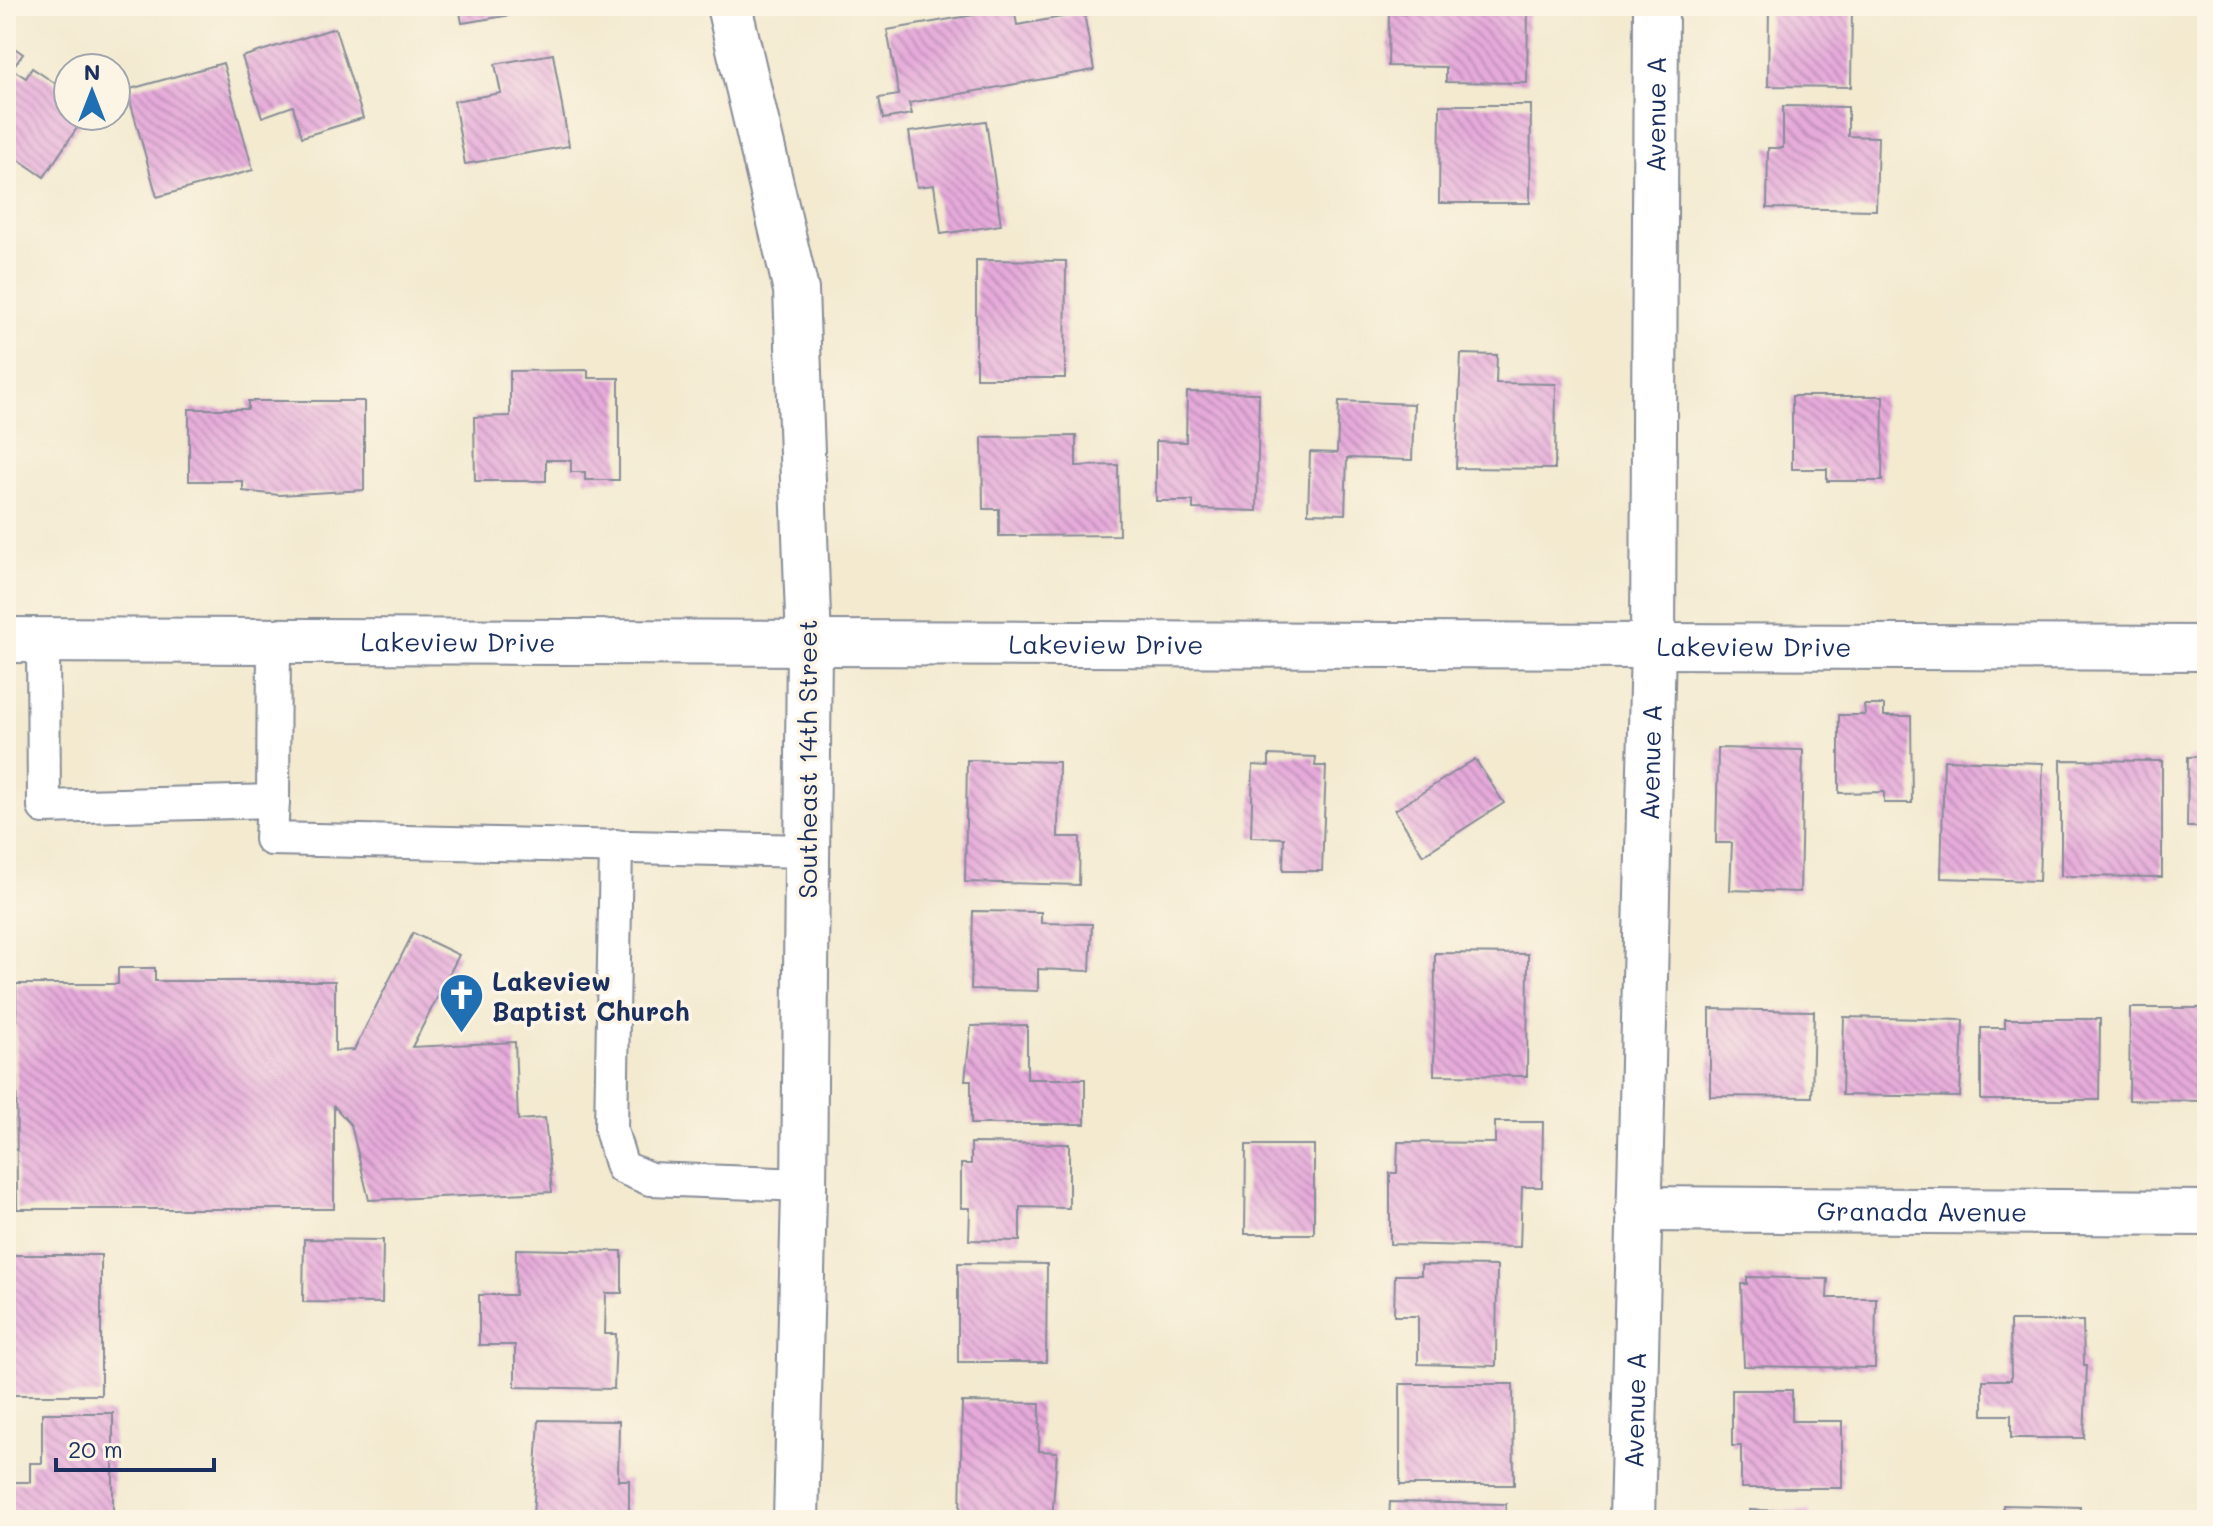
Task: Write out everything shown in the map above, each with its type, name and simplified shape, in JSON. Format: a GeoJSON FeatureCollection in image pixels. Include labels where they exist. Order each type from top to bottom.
{"type":"FeatureCollection","features":[{"type":"Feature","properties":{"kind":"street","name":"Southeast 14th Street"},"geometry":{"type":"LineString","coordinates":[[729,6],[796,290],[809,644],[804,1185],[796,1520]]}},
{"type":"Feature","properties":{"kind":"street","name":"Avenue A"},"geometry":{"type":"LineString","coordinates":[[1632,1520],[1653,645],[1656,6]]}},
{"type":"Feature","properties":{"kind":"street","name":"Lakeview Drive"},"geometry":{"type":"LineString","coordinates":[[25,640],[2207,648]]}},
{"type":"Feature","properties":{"kind":"street","name":"Granada Avenue"},"geometry":{"type":"LineString","coordinates":[[1638,1209],[2207,1213]]}},
{"type":"Feature","properties":{"kind":"lane"},"geometry":{"type":"LineString","coordinates":[[25,640],[44,807],[273,801]]}},
{"type":"Feature","properties":{"kind":"lane"},"geometry":{"type":"LineString","coordinates":[[274,641],[271,839],[807,851]]}},
{"type":"Feature","properties":{"kind":"lane"},"geometry":{"type":"LineString","coordinates":[[616,846],[611,1130],[622,1167],[650,1179],[804,1185]]}},
{"type":"Feature","properties":{"kind":"building"},"geometry":{"type":"Polygon","coordinates":[[[459,6],[535,6],[536,11],[462,23],[459,6]]]}},
{"type":"Feature","properties":{"kind":"building"},"geometry":{"type":"Polygon","coordinates":[[[1405,6],[1528,6],[1527,83],[1446,82],[1446,67],[1388,66],[1389,13],[1405,14],[1405,6]]]}},
{"type":"Feature","properties":{"kind":"building"},"geometry":{"type":"Polygon","coordinates":[[[1769,6],[1852,6],[1851,87],[1768,86],[1769,6]]]}},
{"type":"Feature","properties":{"kind":"building"},"geometry":{"type":"Polygon","coordinates":[[[1014,8],[1017,25],[1084,13],[1094,70],[909,103],[912,114],[883,119],[879,98],[899,95],[887,30],[1014,8]]]}},
{"type":"Feature","properties":{"kind":"building"},"geometry":{"type":"Polygon","coordinates":[[[335,28],[363,118],[302,137],[293,106],[262,117],[242,57],[335,28]]]}},
{"type":"Feature","properties":{"kind":"building"},"geometry":{"type":"Polygon","coordinates":[[[6,42],[23,54],[12,69],[26,78],[32,68],[52,81],[52,132],[74,132],[44,177],[6,151],[6,42]]]}},
{"type":"Feature","properties":{"kind":"building"},"geometry":{"type":"Polygon","coordinates":[[[553,54],[569,146],[465,164],[454,101],[501,93],[495,64],[553,54]]]}},
{"type":"Feature","properties":{"kind":"building"},"geometry":{"type":"Polygon","coordinates":[[[223,63],[253,170],[157,197],[132,108],[132,89],[223,63]]]}},
{"type":"Feature","properties":{"kind":"building"},"geometry":{"type":"Polygon","coordinates":[[[1440,105],[1531,105],[1530,203],[1439,203],[1440,105]]]}},
{"type":"Feature","properties":{"kind":"building"},"geometry":{"type":"Polygon","coordinates":[[[1783,106],[1848,107],[1848,136],[1878,137],[1876,210],[1767,208],[1768,148],[1783,148],[1783,106]]]}},
{"type":"Feature","properties":{"kind":"building"},"geometry":{"type":"Polygon","coordinates":[[[986,121],[1001,225],[941,234],[934,185],[917,187],[909,132],[986,121]]]}},
{"type":"Feature","properties":{"kind":"building"},"geometry":{"type":"Polygon","coordinates":[[[976,260],[1066,261],[1065,378],[976,378],[976,260]]]}},
{"type":"Feature","properties":{"kind":"building"},"geometry":{"type":"Polygon","coordinates":[[[1461,354],[1497,355],[1496,383],[1556,384],[1555,469],[1456,468],[1461,354]]]}},
{"type":"Feature","properties":{"kind":"building"},"geometry":{"type":"Polygon","coordinates":[[[588,370],[588,378],[619,378],[619,480],[585,480],[585,472],[571,472],[571,460],[546,460],[546,481],[475,481],[474,417],[510,416],[510,371],[588,370]]]}},
{"type":"Feature","properties":{"kind":"building"},"geometry":{"type":"Polygon","coordinates":[[[1187,392],[1259,393],[1257,511],[1193,509],[1193,501],[1156,501],[1156,441],[1186,442],[1187,392]]]}},
{"type":"Feature","properties":{"kind":"building"},"geometry":{"type":"Polygon","coordinates":[[[1792,396],[1883,396],[1882,481],[1827,481],[1827,469],[1792,469],[1792,396]]]}},
{"type":"Feature","properties":{"kind":"building"},"geometry":{"type":"Polygon","coordinates":[[[248,401],[364,401],[364,490],[279,495],[243,491],[243,481],[189,481],[189,409],[248,409],[248,401]]]}},
{"type":"Feature","properties":{"kind":"building"},"geometry":{"type":"Polygon","coordinates":[[[1339,401],[1414,404],[1412,460],[1347,458],[1345,514],[1308,513],[1310,452],[1337,453],[1339,401]]]}},
{"type":"Feature","properties":{"kind":"building"},"geometry":{"type":"Polygon","coordinates":[[[1076,436],[1076,466],[1118,465],[1119,535],[999,536],[999,509],[983,509],[982,437],[1076,436]]]}},
{"type":"Feature","properties":{"kind":"building"},"geometry":{"type":"Polygon","coordinates":[[[1864,705],[1884,705],[1884,716],[1911,716],[1912,803],[1884,803],[1884,792],[1839,793],[1839,715],[1865,715],[1864,705]]]}},
{"type":"Feature","properties":{"kind":"building"},"geometry":{"type":"Polygon","coordinates":[[[1718,748],[1803,750],[1800,892],[1730,890],[1732,843],[1716,843],[1718,748]]]}},
{"type":"Feature","properties":{"kind":"building"},"geometry":{"type":"Polygon","coordinates":[[[1269,755],[1316,757],[1315,766],[1326,766],[1322,871],[1283,871],[1284,838],[1251,837],[1253,765],[1269,766],[1269,755]]]}},
{"type":"Feature","properties":{"kind":"building"},"geometry":{"type":"Polygon","coordinates":[[[2207,756],[2207,827],[2187,827],[2188,757],[2207,756]]]}},
{"type":"Feature","properties":{"kind":"building"},"geometry":{"type":"Polygon","coordinates":[[[1475,759],[1504,803],[1423,855],[1395,810],[1475,759]]]}},
{"type":"Feature","properties":{"kind":"building"},"geometry":{"type":"Polygon","coordinates":[[[967,760],[1059,762],[1058,837],[1080,837],[1079,885],[965,882],[967,760]]]}},
{"type":"Feature","properties":{"kind":"building"},"geometry":{"type":"Polygon","coordinates":[[[1944,760],[2043,763],[2039,881],[1941,878],[1944,760]]]}},
{"type":"Feature","properties":{"kind":"building"},"geometry":{"type":"Polygon","coordinates":[[[2061,760],[2162,761],[2162,877],[2061,876],[2061,760]]]}},
{"type":"Feature","properties":{"kind":"building"},"geometry":{"type":"Polygon","coordinates":[[[973,911],[1041,912],[1041,923],[1092,924],[1090,971],[1038,969],[1038,991],[971,989],[973,911]]]}},
{"type":"Feature","properties":{"kind":"building"},"geometry":{"type":"Polygon","coordinates":[[[413,933],[459,955],[412,1047],[515,1042],[518,1120],[545,1118],[552,1192],[369,1200],[351,1125],[334,1106],[334,1209],[17,1209],[16,984],[118,984],[118,968],[155,968],[155,981],[335,981],[335,1051],[354,1050],[413,933]]]}},
{"type":"Feature","properties":{"kind":"building"},"geometry":{"type":"Polygon","coordinates":[[[1435,953],[1528,954],[1527,1076],[1434,1075],[1435,953]]]}},
{"type":"Feature","properties":{"kind":"building"},"geometry":{"type":"Polygon","coordinates":[[[2130,1008],[2207,1008],[2207,1101],[2129,1100],[2130,1008]]]}},
{"type":"Feature","properties":{"kind":"building"},"geometry":{"type":"Polygon","coordinates":[[[1710,1009],[1814,1011],[1812,1097],[1710,1096],[1710,1009]]]}},
{"type":"Feature","properties":{"kind":"building"},"geometry":{"type":"Polygon","coordinates":[[[1844,1017],[1963,1020],[1960,1097],[1842,1095],[1844,1017]]]}},
{"type":"Feature","properties":{"kind":"building"},"geometry":{"type":"Polygon","coordinates":[[[2005,1019],[2100,1019],[2099,1100],[1981,1100],[1981,1028],[2005,1028],[2005,1019]]]}},
{"type":"Feature","properties":{"kind":"building"},"geometry":{"type":"Polygon","coordinates":[[[1027,1025],[1027,1079],[1085,1079],[1085,1124],[971,1124],[971,1080],[965,1080],[971,1026],[1027,1025]]]}},
{"type":"Feature","properties":{"kind":"building"},"geometry":{"type":"Polygon","coordinates":[[[1495,1122],[1543,1122],[1542,1187],[1522,1187],[1520,1247],[1390,1244],[1390,1173],[1397,1173],[1398,1142],[1495,1143],[1495,1122]]]}},
{"type":"Feature","properties":{"kind":"building"},"geometry":{"type":"Polygon","coordinates":[[[971,1143],[1069,1144],[1069,1208],[1020,1207],[1020,1241],[969,1240],[970,1208],[961,1208],[961,1164],[971,1164],[971,1143]]]}},
{"type":"Feature","properties":{"kind":"building"},"geometry":{"type":"Polygon","coordinates":[[[1246,1145],[1314,1145],[1314,1234],[1245,1234],[1246,1145]]]}},
{"type":"Feature","properties":{"kind":"building"},"geometry":{"type":"Polygon","coordinates":[[[304,1239],[383,1240],[382,1303],[303,1302],[304,1239]]]}},
{"type":"Feature","properties":{"kind":"building"},"geometry":{"type":"Polygon","coordinates":[[[516,1249],[622,1251],[622,1293],[606,1293],[605,1334],[616,1334],[614,1389],[515,1387],[515,1345],[479,1345],[479,1295],[515,1295],[516,1249]]]}},
{"type":"Feature","properties":{"kind":"building"},"geometry":{"type":"Polygon","coordinates":[[[6,1255],[101,1255],[101,1395],[6,1395],[6,1255]]]}},
{"type":"Feature","properties":{"kind":"building"},"geometry":{"type":"Polygon","coordinates":[[[958,1263],[1047,1264],[1046,1362],[958,1362],[958,1263]]]}},
{"type":"Feature","properties":{"kind":"building"},"geometry":{"type":"Polygon","coordinates":[[[1421,1265],[1497,1266],[1496,1366],[1418,1364],[1418,1316],[1394,1316],[1395,1275],[1421,1275],[1421,1265]]]}},
{"type":"Feature","properties":{"kind":"building"},"geometry":{"type":"Polygon","coordinates":[[[1747,1277],[1828,1279],[1827,1298],[1876,1298],[1875,1368],[1744,1366],[1741,1284],[1747,1284],[1747,1277]]]}},
{"type":"Feature","properties":{"kind":"building"},"geometry":{"type":"Polygon","coordinates":[[[2010,1321],[2083,1321],[2084,1365],[2087,1365],[2084,1438],[2011,1438],[2011,1415],[1983,1415],[1983,1380],[2011,1380],[2010,1321]]]}},
{"type":"Feature","properties":{"kind":"building"},"geometry":{"type":"Polygon","coordinates":[[[1400,1384],[1513,1384],[1514,1485],[1400,1485],[1400,1384]]]}},
{"type":"Feature","properties":{"kind":"building"},"geometry":{"type":"Polygon","coordinates":[[[1732,1390],[1792,1390],[1792,1421],[1842,1421],[1842,1488],[1741,1488],[1741,1446],[1732,1446],[1732,1390]]]}},
{"type":"Feature","properties":{"kind":"building"},"geometry":{"type":"Polygon","coordinates":[[[962,1402],[1040,1403],[1039,1451],[1057,1452],[1052,1520],[960,1520],[962,1402]]]}},
{"type":"Feature","properties":{"kind":"building"},"geometry":{"type":"Polygon","coordinates":[[[42,1413],[113,1413],[113,1520],[10,1520],[10,1482],[30,1482],[30,1463],[42,1463],[42,1413]]]}},
{"type":"Feature","properties":{"kind":"building"},"geometry":{"type":"Polygon","coordinates":[[[539,1420],[619,1421],[618,1480],[629,1480],[629,1515],[617,1514],[617,1520],[533,1517],[539,1420]]]}},
{"type":"Feature","properties":{"kind":"building"},"geometry":{"type":"Polygon","coordinates":[[[1390,1502],[1506,1504],[1506,1520],[1389,1520],[1390,1502]]]}},
{"type":"Feature","properties":{"kind":"building"},"geometry":{"type":"Polygon","coordinates":[[[2003,1505],[2080,1507],[2080,1520],[2003,1520],[2003,1505]]]}},
{"type":"Feature","properties":{"kind":"building"},"geometry":{"type":"Polygon","coordinates":[[[1749,1510],[1810,1511],[1810,1520],[1749,1520],[1749,1510]]]}},
{"type":"Feature","properties":{"kind":"place","name":"Lakeview Baptist Church"},"geometry":{"type":"Point","coordinates":[461,1035]}}]}
